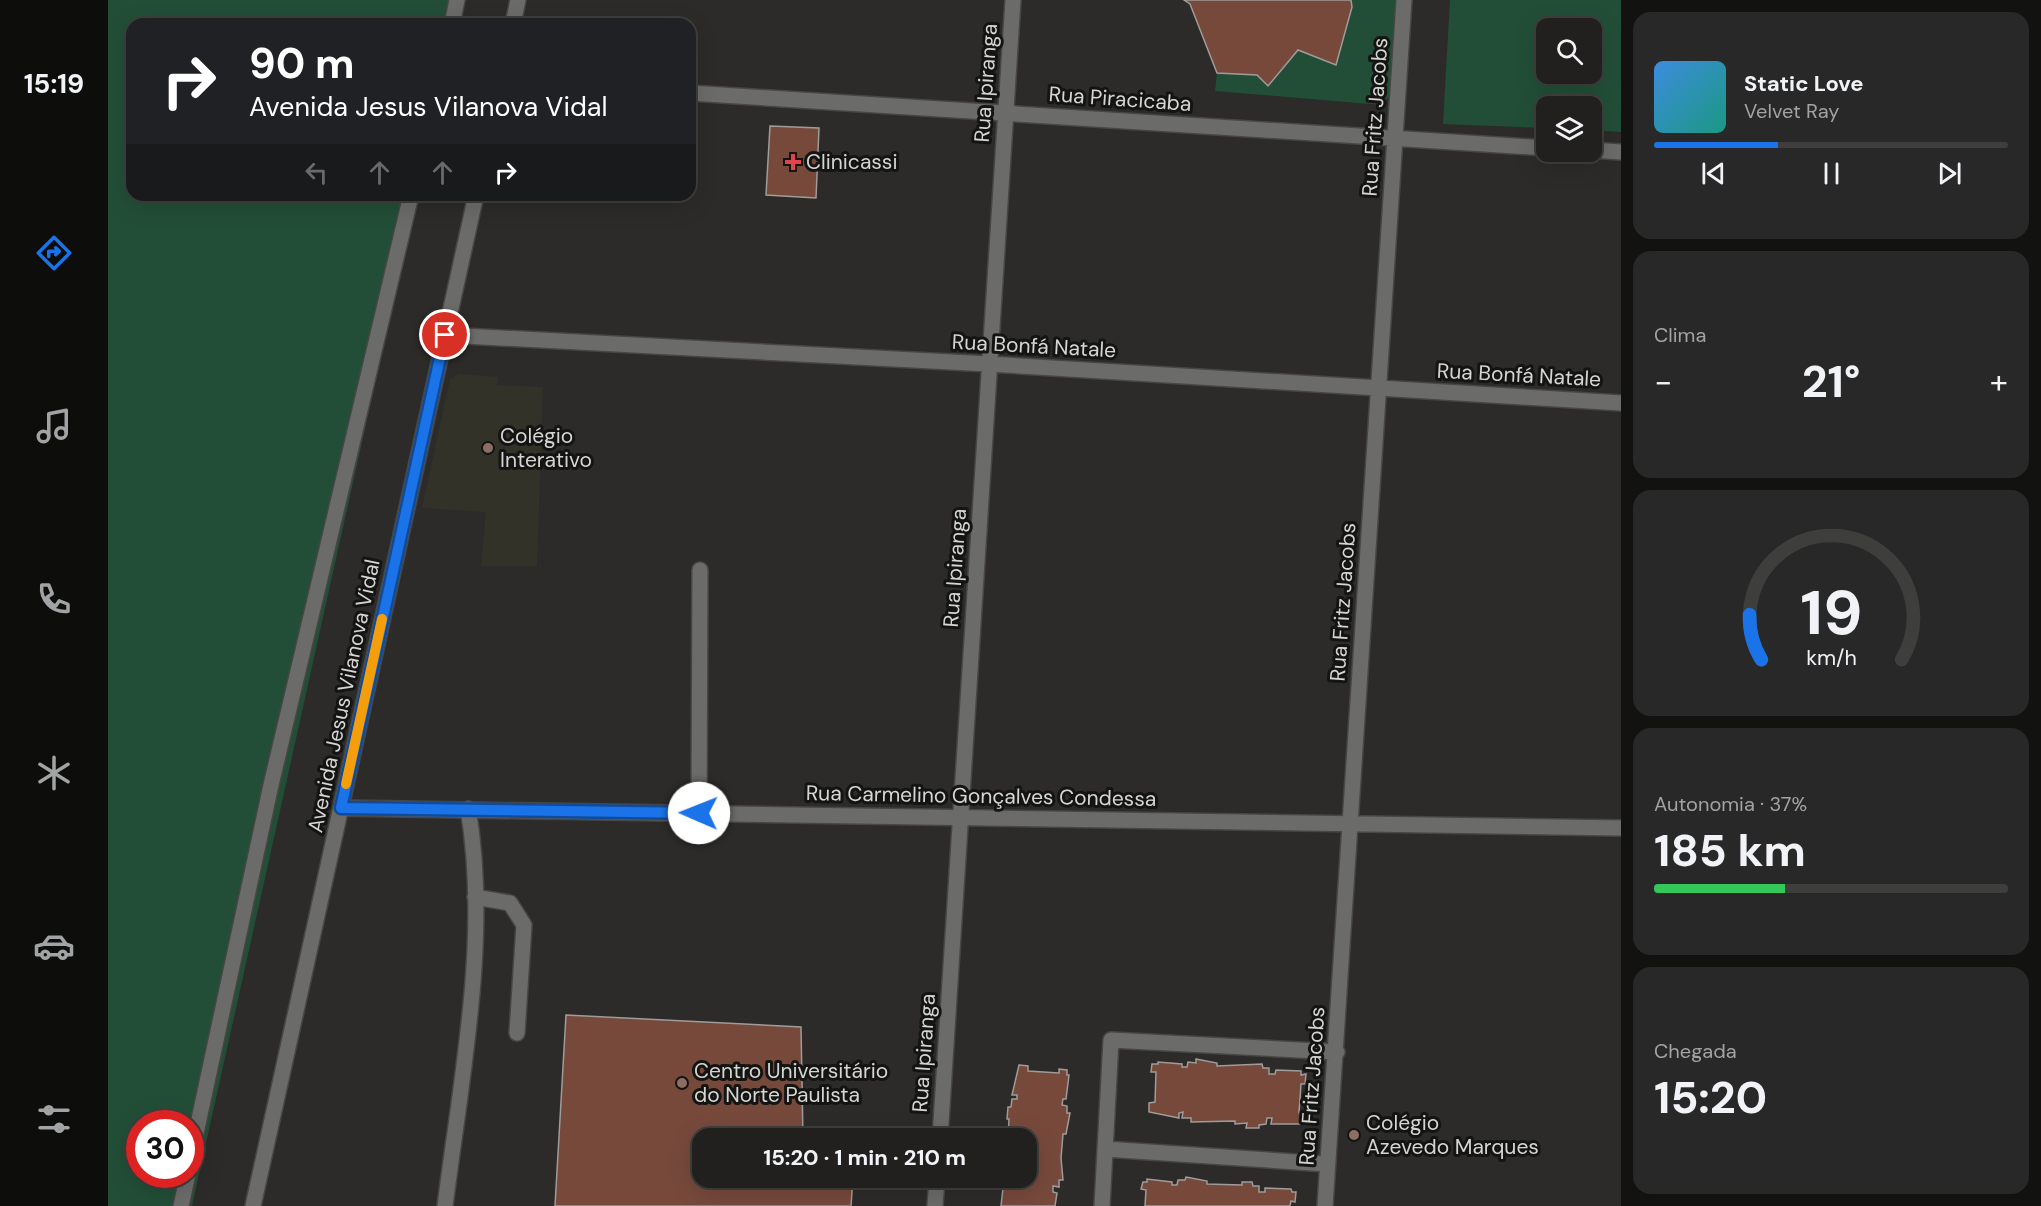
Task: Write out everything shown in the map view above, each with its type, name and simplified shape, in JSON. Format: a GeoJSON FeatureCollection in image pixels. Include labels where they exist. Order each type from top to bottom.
{"type":"FeatureCollection","features":[{"type":"Feature","properties":{"kind":"street"},"geometry":{"type":"LineString","coordinates":[[453,18],[457,0]]}},
{"type":"Feature","properties":{"kind":"street"},"geometry":{"type":"LineString","coordinates":[[514,18],[518,0]]}},
{"type":"Feature","properties":{"kind":"street","name":"Rua Ipiranga"},"geometry":{"type":"LineString","coordinates":[[940,1128],[1013,0]]}},
{"type":"Feature","properties":{"kind":"street","name":"Rua Fritz Jacobs"},"geometry":{"type":"LineString","coordinates":[[1324,1206],[1337,1052],[1404,0]]}},
{"type":"Feature","properties":{"kind":"street","name":"Rua Piracicaba"},"geometry":{"type":"LineString","coordinates":[[696,93],[1536,147]]}},
{"type":"Feature","properties":{"kind":"street"},"geometry":{"type":"LineString","coordinates":[[1602,151],[1621,152]]}},
{"type":"Feature","properties":{"kind":"street"},"geometry":{"type":"LineString","coordinates":[[201,1110],[271,785],[410,201]]}},
{"type":"Feature","properties":{"kind":"street","name":"Avenida Jesus Vilanova Vidal"},"geometry":{"type":"LineString","coordinates":[[253,1206],[475,201]]}},
{"type":"Feature","properties":{"kind":"street","name":"Rua Bonfá Natale"},"geometry":{"type":"LineString","coordinates":[[445,335],[989,364],[1621,403]]}},
{"type":"Feature","properties":{"kind":"street"},"geometry":{"type":"LineString","coordinates":[[699,813],[700,570]]}},
{"type":"Feature","properties":{"kind":"street","name":"Rua Carmelino Gonçalves Condessa"},"geometry":{"type":"LineString","coordinates":[[341,808],[1621,828]]}},
{"type":"Feature","properties":{"kind":"street"},"geometry":{"type":"LineString","coordinates":[[445,1206],[476,941],[474,848],[468,809]]}},
{"type":"Feature","properties":{"kind":"street"},"geometry":{"type":"LineString","coordinates":[[475,897],[510,903],[524,925],[518,1033]]}},
{"type":"Feature","properties":{"kind":"street"},"geometry":{"type":"LineString","coordinates":[[1102,1206],[1111,1040],[1337,1052]]}},
{"type":"Feature","properties":{"kind":"street"},"geometry":{"type":"LineString","coordinates":[[1105,1149],[1327,1164]]}},
{"type":"Feature","properties":{"kind":"street"},"geometry":{"type":"LineString","coordinates":[[181,1206],[185,1188]]}},
{"type":"Feature","properties":{"kind":"street"},"geometry":{"type":"LineString","coordinates":[[935,1206],[936,1188]]}},
{"type":"Feature","properties":{"kind":"shaded area","name":"Colégio Interativo"},"geometry":{"type":"Polygon","coordinates":[[[459,374],[498,377],[497,385],[543,387],[537,566],[481,566],[486,512],[422,508],[450,379],[459,374]]]}},
{"type":"Feature","properties":{"kind":"green space"},"geometry":{"type":"Polygon","coordinates":[[[108,0],[464,0],[460,18],[126,18],[126,201],[416,201],[204,1152],[204,1110],[126,1110],[126,1188],[196,1188],[192,1206],[108,1206],[108,0]]]}},
{"type":"Feature","properties":{"kind":"green space"},"geometry":{"type":"Polygon","coordinates":[[[1351,0],[1397,0],[1390,95],[1382,105],[1215,91],[1217,73],[1257,75],[1298,50],[1336,65],[1352,7],[1351,0]]]}},
{"type":"Feature","properties":{"kind":"green space"},"geometry":{"type":"Polygon","coordinates":[[[1450,0],[1621,0],[1621,132],[1602,131],[1602,96],[1536,96],[1536,128],[1443,124],[1450,0]]]}},
{"type":"Feature","properties":{"kind":"building"},"geometry":{"type":"Polygon","coordinates":[[[1184,0],[1351,0],[1352,7],[1336,65],[1298,50],[1268,86],[1257,75],[1217,73],[1190,4],[1184,0]]]}},
{"type":"Feature","properties":{"kind":"building","name":"Clinicassi"},"geometry":{"type":"Polygon","coordinates":[[[770,126],[819,128],[816,198],[766,195],[770,126]]]}},
{"type":"Feature","properties":{"kind":"building","name":"Centro Universitário do Norte Paulista"},"geometry":{"type":"Polygon","coordinates":[[[566,1015],[801,1027],[803,1128],[692,1128],[692,1188],[852,1188],[851,1206],[555,1206],[566,1015]]]}},
{"type":"Feature","properties":{"kind":"building"},"geometry":{"type":"Polygon","coordinates":[[[1196,1059],[1217,1063],[1217,1066],[1262,1064],[1263,1068],[1269,1068],[1269,1074],[1275,1074],[1276,1070],[1301,1071],[1301,1075],[1306,1074],[1305,1084],[1301,1084],[1299,1113],[1304,1114],[1303,1124],[1271,1124],[1272,1118],[1267,1118],[1266,1124],[1259,1125],[1259,1128],[1246,1128],[1247,1123],[1235,1124],[1235,1121],[1191,1122],[1191,1118],[1182,1118],[1183,1112],[1179,1113],[1179,1118],[1149,1112],[1149,1103],[1155,1102],[1156,1072],[1151,1072],[1152,1064],[1158,1064],[1158,1062],[1182,1064],[1182,1067],[1187,1067],[1188,1062],[1196,1063],[1196,1059]]]}},
{"type":"Feature","properties":{"kind":"building"},"geometry":{"type":"Polygon","coordinates":[[[1019,1065],[1028,1066],[1028,1071],[1059,1073],[1059,1069],[1067,1070],[1067,1075],[1069,1075],[1066,1099],[1063,1099],[1062,1105],[1067,1106],[1067,1113],[1070,1113],[1066,1134],[1063,1134],[1061,1158],[1063,1180],[1059,1180],[1059,1187],[1053,1186],[1053,1192],[1057,1193],[1055,1206],[1001,1206],[1003,1188],[1037,1188],[1037,1128],[1009,1128],[1008,1107],[1011,1107],[1012,1099],[1017,1099],[1017,1095],[1012,1095],[1019,1065]]]}},
{"type":"Feature","properties":{"kind":"building"},"geometry":{"type":"Polygon","coordinates":[[[1186,1177],[1207,1181],[1207,1184],[1242,1185],[1242,1182],[1252,1182],[1253,1186],[1259,1186],[1259,1192],[1265,1192],[1265,1188],[1291,1189],[1292,1192],[1296,1192],[1295,1202],[1291,1201],[1290,1206],[1145,1206],[1146,1190],[1141,1189],[1143,1182],[1147,1182],[1147,1179],[1172,1182],[1172,1185],[1177,1185],[1178,1180],[1185,1180],[1186,1177]]]}},
{"type":"Feature","properties":{"kind":"slow traffic"},"geometry":{"type":"LineString","coordinates":[[346,784],[382,619]]}},
{"type":"Feature","properties":{"kind":"place","name":"Clinicassi"},"geometry":{"type":"Point","coordinates":[793,162]}},
{"type":"Feature","properties":{"kind":"place","name":"Colégio Interativo"},"geometry":{"type":"Point","coordinates":[488,448]}},
{"type":"Feature","properties":{"kind":"place","name":"Centro Universitário do Norte Paulista"},"geometry":{"type":"Point","coordinates":[682,1083]}},
{"type":"Feature","properties":{"kind":"place","name":"Colégio Azevedo Marques"},"geometry":{"type":"Point","coordinates":[1354,1135]}},
{"type":"Feature","properties":{"kind":"route"},"geometry":{"type":"LineString","coordinates":[[445,335],[341,808],[699,813]]}}]}
